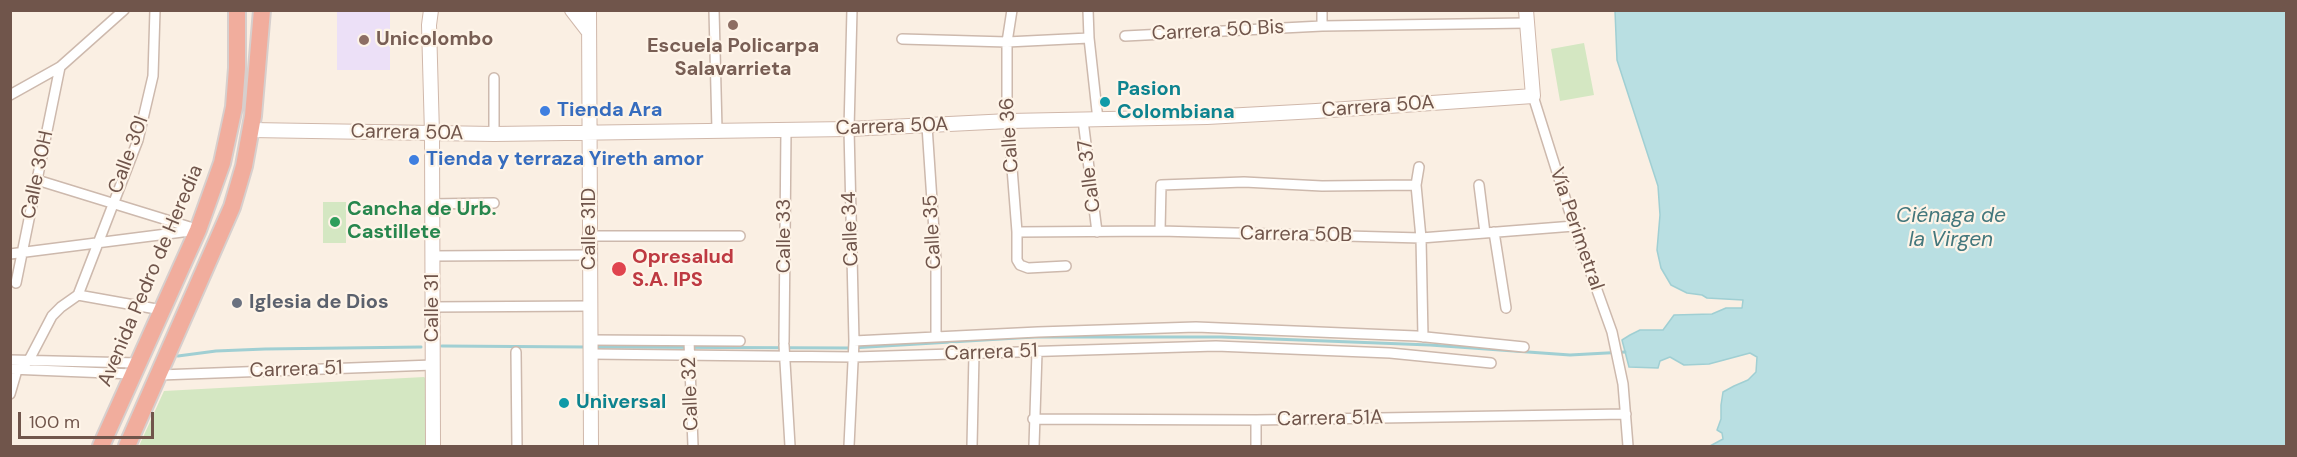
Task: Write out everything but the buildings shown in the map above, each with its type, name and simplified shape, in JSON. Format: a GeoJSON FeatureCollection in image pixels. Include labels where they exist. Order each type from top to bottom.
{"type":"FeatureCollection","features":[{"type":"Feature","properties":{"kind":"highway","name":"Avenida Pedro de Heredia"},"geometry":{"type":"LineString","coordinates":[[101,447],[198,230],[222,163],[231,122],[237,68],[237,10]]}},
{"type":"Feature","properties":{"kind":"highway"},"geometry":{"type":"LineString","coordinates":[[127,447],[232,207],[251,130],[262,10]]}},
{"type":"Feature","properties":{"kind":"street"},"geometry":{"type":"LineString","coordinates":[[10,95],[60,67],[124,10]]}},
{"type":"Feature","properties":{"kind":"street","name":"Calle 30I"},"geometry":{"type":"LineString","coordinates":[[78,295],[138,140],[153,76],[155,10]]}},
{"type":"Feature","properties":{"kind":"street","name":"Calle 31"},"geometry":{"type":"LineString","coordinates":[[424,10],[430,18],[433,447]]}},
{"type":"Feature","properties":{"kind":"street"},"geometry":{"type":"LineString","coordinates":[[572,10],[589,32]]}},
{"type":"Feature","properties":{"kind":"street","name":"Calle 31D"},"geometry":{"type":"LineString","coordinates":[[588,10],[591,447]]}},
{"type":"Feature","properties":{"kind":"street"},"geometry":{"type":"LineString","coordinates":[[714,10],[717,130]]}},
{"type":"Feature","properties":{"kind":"street","name":"Calle 34"},"geometry":{"type":"LineString","coordinates":[[849,447],[854,349],[849,129],[852,10]]}},
{"type":"Feature","properties":{"kind":"street","name":"Calle 36"},"geometry":{"type":"LineString","coordinates":[[1011,10],[1007,42],[1017,260],[1020,265],[1028,268],[1066,266]]}},
{"type":"Feature","properties":{"kind":"street","name":"Calle 37"},"geometry":{"type":"LineString","coordinates":[[1088,10],[1090,120],[1096,232]]}},
{"type":"Feature","properties":{"kind":"street"},"geometry":{"type":"LineString","coordinates":[[1322,10],[1322,26]]}},
{"type":"Feature","properties":{"kind":"street","name":"Carrera 50 Bis"},"geometry":{"type":"LineString","coordinates":[[1125,36],[1526,17]]}},
{"type":"Feature","properties":{"kind":"street","name":"Vía Perimetral"},"geometry":{"type":"LineString","coordinates":[[1526,17],[1533,96],[1574,226],[1612,332],[1623,384],[1628,447]]}},
{"type":"Feature","properties":{"kind":"street"},"geometry":{"type":"LineString","coordinates":[[902,39],[1007,42],[1089,38]]}},
{"type":"Feature","properties":{"kind":"street","name":"Calle 30H"},"geometry":{"type":"LineString","coordinates":[[16,283],[60,67]]}},
{"type":"Feature","properties":{"kind":"street"},"geometry":{"type":"LineString","coordinates":[[494,78],[494,134]]}},
{"type":"Feature","properties":{"kind":"street","name":"Carrera 50A"},"geometry":{"type":"LineString","coordinates":[[251,130],[494,134],[849,129],[1009,121],[1316,111],[1533,96]]}},
{"type":"Feature","properties":{"kind":"street","name":"Calle 35"},"geometry":{"type":"LineString","coordinates":[[927,126],[936,261],[936,338]]}},
{"type":"Feature","properties":{"kind":"street","name":"Calle 33"},"geometry":{"type":"LineString","coordinates":[[786,130],[785,349],[790,447]]}},
{"type":"Feature","properties":{"kind":"street"},"geometry":{"type":"LineString","coordinates":[[1419,167],[1416,185],[1421,238],[1423,337]]}},
{"type":"Feature","properties":{"kind":"street"},"geometry":{"type":"LineString","coordinates":[[37,180],[198,230]]}},
{"type":"Feature","properties":{"kind":"street"},"geometry":{"type":"LineString","coordinates":[[1160,231],[1161,185],[1244,182],[1322,186],[1416,185]]}},
{"type":"Feature","properties":{"kind":"street"},"geometry":{"type":"LineString","coordinates":[[1479,186],[1506,308]]}},
{"type":"Feature","properties":{"kind":"street"},"geometry":{"type":"LineString","coordinates":[[432,204],[494,203]]}},
{"type":"Feature","properties":{"kind":"street","name":"Carrera 50B"},"geometry":{"type":"LineString","coordinates":[[1017,232],[1160,231],[1421,238],[1574,226]]}},
{"type":"Feature","properties":{"kind":"street"},"geometry":{"type":"LineString","coordinates":[[10,254],[198,230]]}},
{"type":"Feature","properties":{"kind":"street"},"geometry":{"type":"LineString","coordinates":[[590,236],[740,236]]}},
{"type":"Feature","properties":{"kind":"street"},"geometry":{"type":"LineString","coordinates":[[432,256],[590,255]]}},
{"type":"Feature","properties":{"kind":"street"},"geometry":{"type":"LineString","coordinates":[[10,394],[14,369],[29,360],[52,316],[61,306],[78,295],[162,310]]}},
{"type":"Feature","properties":{"kind":"street"},"geometry":{"type":"LineString","coordinates":[[432,307],[590,306]]}},
{"type":"Feature","properties":{"kind":"street"},"geometry":{"type":"LineString","coordinates":[[854,349],[936,338],[1196,327],[1423,337],[1524,347]]}},
{"type":"Feature","properties":{"kind":"street"},"geometry":{"type":"LineString","coordinates":[[968,337],[972,353],[972,447]]}},
{"type":"Feature","properties":{"kind":"street","name":"Carrera 51"},"geometry":{"type":"LineString","coordinates":[[591,347],[689,348],[740,341]]}},
{"type":"Feature","properties":{"kind":"street","name":"Carrera 51"},"geometry":{"type":"LineString","coordinates":[[591,347],[854,349],[972,353],[1216,346],[1390,353],[1491,363]]}},
{"type":"Feature","properties":{"kind":"street","name":"Calle 32"},"geometry":{"type":"LineString","coordinates":[[689,348],[693,447]]}},
{"type":"Feature","properties":{"kind":"street"},"geometry":{"type":"LineString","coordinates":[[516,352],[517,447]]}},
{"type":"Feature","properties":{"kind":"street"},"geometry":{"type":"LineString","coordinates":[[1034,447],[1033,419],[1037,352]]}},
{"type":"Feature","properties":{"kind":"street"},"geometry":{"type":"LineString","coordinates":[[10,360],[136,368]]}},
{"type":"Feature","properties":{"kind":"street","name":"Carrera 51"},"geometry":{"type":"LineString","coordinates":[[160,375],[433,364]]}},
{"type":"Feature","properties":{"kind":"street"},"geometry":{"type":"LineString","coordinates":[[14,369],[136,368]]}},
{"type":"Feature","properties":{"kind":"street","name":"Carrera 51A"},"geometry":{"type":"LineString","coordinates":[[1033,419],[1256,420],[1626,414]]}},
{"type":"Feature","properties":{"kind":"street"},"geometry":{"type":"LineString","coordinates":[[1256,420],[1256,447]]}},
{"type":"Feature","properties":{"kind":"shaded area","name":"Unicolombo"},"geometry":{"type":"Polygon","coordinates":[[[337,11],[390,11],[390,70],[337,70],[337,11]]]}},
{"type":"Feature","properties":{"kind":"green space"},"geometry":{"type":"Polygon","coordinates":[[[1584,43],[1594,95],[1560,101],[1551,49],[1584,43]]]}},
{"type":"Feature","properties":{"kind":"green space","name":"Cancha de Urb. Castillete"},"geometry":{"type":"Polygon","coordinates":[[[323,202],[346,202],[346,243],[323,243],[323,202]]]}},
{"type":"Feature","properties":{"kind":"green space"},"geometry":{"type":"Polygon","coordinates":[[[424,377],[428,381],[428,446],[139,446],[164,391],[424,377]]]}},
{"type":"Feature","properties":{"kind":"water","name":"Ciénaga de la Virgen"},"geometry":{"type":"Polygon","coordinates":[[[1615,11],[2286,11],[2286,446],[1710,446],[1723,439],[1722,433],[1717,430],[1721,419],[1723,392],[1748,380],[1756,372],[1757,357],[1750,353],[1709,364],[1684,365],[1670,357],[1660,361],[1658,368],[1629,367],[1622,340],[1630,335],[1640,330],[1663,330],[1674,315],[1712,314],[1726,308],[1742,308],[1743,300],[1707,298],[1687,293],[1671,285],[1661,268],[1657,250],[1660,215],[1658,186],[1617,60],[1615,11]]]}},
{"type":"Feature","properties":{"kind":"waterway"},"geometry":{"type":"LineString","coordinates":[[595,347],[851,348],[1034,337],[1221,337],[1430,345],[1570,355],[1625,352]]}},
{"type":"Feature","properties":{"kind":"waterway"},"geometry":{"type":"LineString","coordinates":[[442,346],[586,347]]}},
{"type":"Feature","properties":{"kind":"waterway"},"geometry":{"type":"LineString","coordinates":[[178,356],[216,351],[265,349],[421,347]]}},
{"type":"Feature","properties":{"kind":"place","name":"Escuela Policarpa Salavarrieta"},"geometry":{"type":"Point","coordinates":[733,25]}},
{"type":"Feature","properties":{"kind":"place","name":"Unicolombo"},"geometry":{"type":"Point","coordinates":[364,40]}},
{"type":"Feature","properties":{"kind":"place","name":"Pasion Colombiana"},"geometry":{"type":"Point","coordinates":[1105,102]}},
{"type":"Feature","properties":{"kind":"place","name":"Tienda Ara"},"geometry":{"type":"Point","coordinates":[545,111]}},
{"type":"Feature","properties":{"kind":"place","name":"Tienda y terraza Yireth amor"},"geometry":{"type":"Point","coordinates":[414,160]}},
{"type":"Feature","properties":{"kind":"place","name":"Cancha de Urb. Castillete"},"geometry":{"type":"Point","coordinates":[335,222]}},
{"type":"Feature","properties":{"kind":"place","name":"Opresalud S.A. IPS"},"geometry":{"type":"Point","coordinates":[619,269]}},
{"type":"Feature","properties":{"kind":"place","name":"Iglesia de Dios"},"geometry":{"type":"Point","coordinates":[237,303]}},
{"type":"Feature","properties":{"kind":"place","name":"Universal"},"geometry":{"type":"Point","coordinates":[564,403]}}]}
